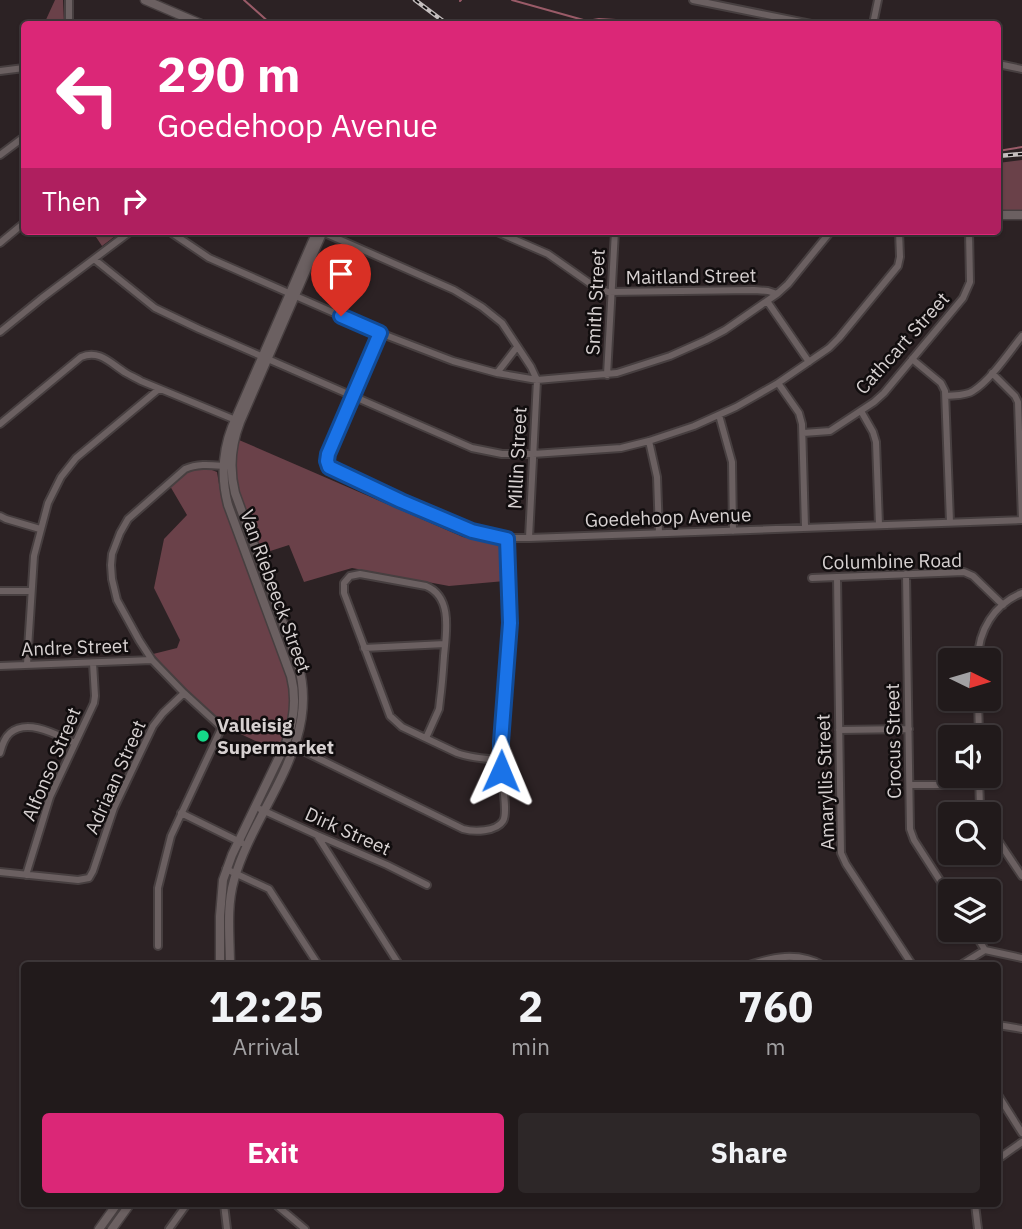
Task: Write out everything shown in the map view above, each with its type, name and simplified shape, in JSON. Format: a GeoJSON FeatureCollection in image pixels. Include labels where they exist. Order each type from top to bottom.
{"type":"FeatureCollection","features":[{"type":"Feature","properties":{"kind":"street"},"geometry":{"type":"LineString","coordinates":[[69,0],[69,21]]}},
{"type":"Feature","properties":{"kind":"street"},"geometry":{"type":"LineString","coordinates":[[145,0],[194,21]]}},
{"type":"Feature","properties":{"kind":"street"},"geometry":{"type":"LineString","coordinates":[[693,0],[796,21]]}},
{"type":"Feature","properties":{"kind":"street"},"geometry":{"type":"LineString","coordinates":[[874,21],[878,0]]}},
{"type":"Feature","properties":{"kind":"street"},"geometry":{"type":"LineString","coordinates":[[1001,65],[1022,69]]}},
{"type":"Feature","properties":{"kind":"street"},"geometry":{"type":"LineString","coordinates":[[0,71],[21,68]]}},
{"type":"Feature","properties":{"kind":"street"},"geometry":{"type":"LineString","coordinates":[[0,155],[21,139]]}},
{"type":"Feature","properties":{"kind":"street"},"geometry":{"type":"LineString","coordinates":[[1001,215],[1022,215]]}},
{"type":"Feature","properties":{"kind":"street"},"geometry":{"type":"LineString","coordinates":[[0,243],[21,226]]}},
{"type":"Feature","properties":{"kind":"street"},"geometry":{"type":"LineString","coordinates":[[0,332],[126,235]]}},
{"type":"Feature","properties":{"kind":"street"},"geometry":{"type":"LineString","coordinates":[[175,235],[209,258],[380,333],[453,361],[537,380],[607,375],[642,366],[689,348],[725,330],[777,294],[828,235]]}},
{"type":"Feature","properties":{"kind":"street","name":"Van Riebeeck Street"},"geometry":{"type":"LineString","coordinates":[[230,962],[230,901],[236,873],[265,811],[290,745],[294,710],[292,680],[228,505],[223,484],[237,421],[318,235]]}},
{"type":"Feature","properties":{"kind":"street"},"geometry":{"type":"LineString","coordinates":[[329,235],[465,296],[496,316],[537,380]]}},
{"type":"Feature","properties":{"kind":"street","name":"Maitland Street"},"geometry":{"type":"LineString","coordinates":[[504,235],[548,254],[604,292],[754,290],[777,294]]}},
{"type":"Feature","properties":{"kind":"street","name":"Smith Street"},"geometry":{"type":"LineString","coordinates":[[607,375],[615,235]]}},
{"type":"Feature","properties":{"kind":"street"},"geometry":{"type":"LineString","coordinates":[[94,259],[162,312],[265,358],[472,448],[502,454],[533,454],[621,448],[649,441],[719,415],[778,383],[829,348],[839,338],[896,268],[900,257],[900,235]]}},
{"type":"Feature","properties":{"kind":"street","name":"Cathcart Street"},"geometry":{"type":"LineString","coordinates":[[803,433],[830,431],[861,411],[880,397],[912,359],[969,288],[969,235]]}},
{"type":"Feature","properties":{"kind":"street"},"geometry":{"type":"LineString","coordinates":[[767,301],[809,362]]}},
{"type":"Feature","properties":{"kind":"street"},"geometry":{"type":"LineString","coordinates":[[353,397],[380,333]]}},
{"type":"Feature","properties":{"kind":"street"},"geometry":{"type":"LineString","coordinates":[[946,396],[972,392],[992,373],[1022,336]]}},
{"type":"Feature","properties":{"kind":"street"},"geometry":{"type":"LineString","coordinates":[[497,373],[517,347]]}},
{"type":"Feature","properties":{"kind":"street"},"geometry":{"type":"LineString","coordinates":[[0,424],[86,355],[101,356],[128,374],[159,389],[237,421]]}},
{"type":"Feature","properties":{"kind":"street"},"geometry":{"type":"LineString","coordinates":[[912,359],[941,383],[945,391],[950,522]]}},
{"type":"Feature","properties":{"kind":"street"},"geometry":{"type":"LineString","coordinates":[[992,373],[1018,402],[1022,520]]}},
{"type":"Feature","properties":{"kind":"street","name":"Millin Street"},"geometry":{"type":"LineString","coordinates":[[529,538],[537,380]]}},
{"type":"Feature","properties":{"kind":"street"},"geometry":{"type":"LineString","coordinates":[[778,383],[799,413],[803,433],[806,527]]}},
{"type":"Feature","properties":{"kind":"street"},"geometry":{"type":"LineString","coordinates":[[27,664],[34,556],[48,503],[70,464],[159,389]]}},
{"type":"Feature","properties":{"kind":"street","name":"Goedehoop Avenue"},"geometry":{"type":"LineString","coordinates":[[353,397],[328,454],[330,468],[472,531],[507,539],[1022,520]]}},
{"type":"Feature","properties":{"kind":"street"},"geometry":{"type":"LineString","coordinates":[[861,411],[876,438],[879,525]]}},
{"type":"Feature","properties":{"kind":"street"},"geometry":{"type":"LineString","coordinates":[[719,415],[732,462],[733,531]]}},
{"type":"Feature","properties":{"kind":"street"},"geometry":{"type":"LineString","coordinates":[[649,441],[657,477],[659,533]]}},
{"type":"Feature","properties":{"kind":"street"},"geometry":{"type":"LineString","coordinates":[[158,946],[158,888],[171,836],[220,730],[219,725],[152,660],[115,595],[111,565],[115,545],[128,519],[185,469],[190,466],[227,466]]}},
{"type":"Feature","properties":{"kind":"street"},"geometry":{"type":"LineString","coordinates":[[0,516],[40,529]]}},
{"type":"Feature","properties":{"kind":"street"},"geometry":{"type":"LineString","coordinates":[[290,745],[463,828],[478,830],[503,822],[506,812],[500,760],[510,636],[507,539]]}},
{"type":"Feature","properties":{"kind":"street","name":"Columbine Road"},"geometry":{"type":"LineString","coordinates":[[812,578],[968,573],[1003,605]]}},
{"type":"Feature","properties":{"kind":"street"},"geometry":{"type":"LineString","coordinates":[[426,738],[440,705],[447,621],[441,600],[436,591],[426,586],[354,574],[348,577],[343,590],[390,716],[400,726],[467,757],[500,760]]}},
{"type":"Feature","properties":{"kind":"street","name":"Crocus Street"},"geometry":{"type":"LineString","coordinates":[[906,574],[912,835],[939,879]]}},
{"type":"Feature","properties":{"kind":"street","name":"Amaryllis Street"},"geometry":{"type":"LineString","coordinates":[[837,577],[842,858],[910,962]]}},
{"type":"Feature","properties":{"kind":"street"},"geometry":{"type":"LineString","coordinates":[[0,592],[31,591]]}},
{"type":"Feature","properties":{"kind":"street"},"geometry":{"type":"LineString","coordinates":[[979,648],[980,640],[992,616],[1022,593]]}},
{"type":"Feature","properties":{"kind":"street"},"geometry":{"type":"LineString","coordinates":[[364,648],[445,644]]}},
{"type":"Feature","properties":{"kind":"street","name":"Andre Street"},"geometry":{"type":"LineString","coordinates":[[0,666],[152,660]]}},
{"type":"Feature","properties":{"kind":"street","name":"Alfonso Street"},"geometry":{"type":"LineString","coordinates":[[26,875],[50,797],[94,703],[93,663]]}},
{"type":"Feature","properties":{"kind":"street","name":"Adriaan Street"},"geometry":{"type":"LineString","coordinates":[[26,875],[85,880],[92,874],[114,808],[153,726],[184,693]]}},
{"type":"Feature","properties":{"kind":"street"},"geometry":{"type":"LineString","coordinates":[[0,753],[8,735],[14,730],[24,728],[46,729],[75,743]]}},
{"type":"Feature","properties":{"kind":"street"},"geometry":{"type":"LineString","coordinates":[[839,730],[909,729]]}},
{"type":"Feature","properties":{"kind":"street","name":"Van Riebeeck Street"},"geometry":{"type":"LineString","coordinates":[[220,962],[221,895],[226,869],[256,806],[290,745]]}},
{"type":"Feature","properties":{"kind":"street"},"geometry":{"type":"LineString","coordinates":[[910,785],[938,785]]}},
{"type":"Feature","properties":{"kind":"street","name":"Dirk Street"},"geometry":{"type":"LineString","coordinates":[[256,806],[427,885]]}},
{"type":"Feature","properties":{"kind":"street"},"geometry":{"type":"LineString","coordinates":[[181,813],[247,846]]}},
{"type":"Feature","properties":{"kind":"street"},"geometry":{"type":"LineString","coordinates":[[317,835],[397,962]]}},
{"type":"Feature","properties":{"kind":"street"},"geometry":{"type":"LineString","coordinates":[[1001,845],[1022,876]]}},
{"type":"Feature","properties":{"kind":"street"},"geometry":{"type":"LineString","coordinates":[[226,869],[266,887],[271,892],[316,962]]}},
{"type":"Feature","properties":{"kind":"street"},"geometry":{"type":"LineString","coordinates":[[0,872],[26,875]]}},
{"type":"Feature","properties":{"kind":"street"},"geometry":{"type":"LineString","coordinates":[[980,942],[985,950]]}},
{"type":"Feature","properties":{"kind":"street"},"geometry":{"type":"LineString","coordinates":[[966,962],[985,950],[1022,958]]}},
{"type":"Feature","properties":{"kind":"street"},"geometry":{"type":"LineString","coordinates":[[761,962],[782,957],[815,962]]}},
{"type":"Feature","properties":{"kind":"street"},"geometry":{"type":"LineString","coordinates":[[1001,1026],[1022,1029]]}},
{"type":"Feature","properties":{"kind":"street"},"geometry":{"type":"LineString","coordinates":[[1001,1100],[1022,1133]]}},
{"type":"Feature","properties":{"kind":"street"},"geometry":{"type":"LineString","coordinates":[[1001,1157],[1022,1142]]}},
{"type":"Feature","properties":{"kind":"street"},"geometry":{"type":"LineString","coordinates":[[99,1229],[115,1207]]}},
{"type":"Feature","properties":{"kind":"street"},"geometry":{"type":"LineString","coordinates":[[112,1229],[128,1207]]}},
{"type":"Feature","properties":{"kind":"street"},"geometry":{"type":"LineString","coordinates":[[169,1229],[185,1207]]}},
{"type":"Feature","properties":{"kind":"street"},"geometry":{"type":"LineString","coordinates":[[224,1207],[227,1229]]}},
{"type":"Feature","properties":{"kind":"street"},"geometry":{"type":"LineString","coordinates":[[279,1207],[305,1229]]}},
{"type":"Feature","properties":{"kind":"street"},"geometry":{"type":"LineString","coordinates":[[975,1207],[978,1229]]}},
{"type":"Feature","properties":{"kind":"shaded area"},"geometry":{"type":"Polygon","coordinates":[[[55,0],[63,0],[64,21],[45,21],[55,0]]]}},
{"type":"Feature","properties":{"kind":"shaded area"},"geometry":{"type":"Polygon","coordinates":[[[1022,160],[1022,210],[1001,211],[1001,163],[1022,160]]]}},
{"type":"Feature","properties":{"kind":"shaded area"},"geometry":{"type":"Polygon","coordinates":[[[95,235],[117,235],[102,246],[95,235]]]}},
{"type":"Feature","properties":{"kind":"shaded area"},"geometry":{"type":"Polygon","coordinates":[[[239,440],[463,537],[504,546],[505,581],[449,586],[352,568],[304,582],[289,545],[261,554],[237,488],[235,466],[239,440]]]}},
{"type":"Feature","properties":{"kind":"shaded area"},"geometry":{"type":"Polygon","coordinates":[[[195,468],[207,468],[217,472],[221,496],[290,682],[289,716],[279,752],[224,726],[153,654],[177,648],[180,640],[154,588],[164,539],[187,515],[170,486],[195,468]]]}},
{"type":"Feature","properties":{"kind":"waterway"},"geometry":{"type":"LineString","coordinates":[[244,0],[268,21]]}},
{"type":"Feature","properties":{"kind":"waterway"},"geometry":{"type":"LineString","coordinates":[[512,0],[587,21]]}},
{"type":"Feature","properties":{"kind":"waterway"},"geometry":{"type":"LineString","coordinates":[[587,21],[633,21]]}},
{"type":"Feature","properties":{"kind":"waterway"},"geometry":{"type":"LineString","coordinates":[[1001,150],[1022,147]]}},
{"type":"Feature","properties":{"kind":"railway"},"geometry":{"type":"LineString","coordinates":[[415,0],[443,21]]}},
{"type":"Feature","properties":{"kind":"railway"},"geometry":{"type":"LineString","coordinates":[[1001,156],[1022,154]]}},
{"type":"Feature","properties":{"kind":"place","name":"Valleisig Supermarket"},"geometry":{"type":"Point","coordinates":[203,736]}},
{"type":"Feature","properties":{"kind":"route"},"geometry":{"type":"LineString","coordinates":[[341,316],[380,333],[328,454],[329,467],[472,531],[507,539],[510,636],[501,771]]}}]}
